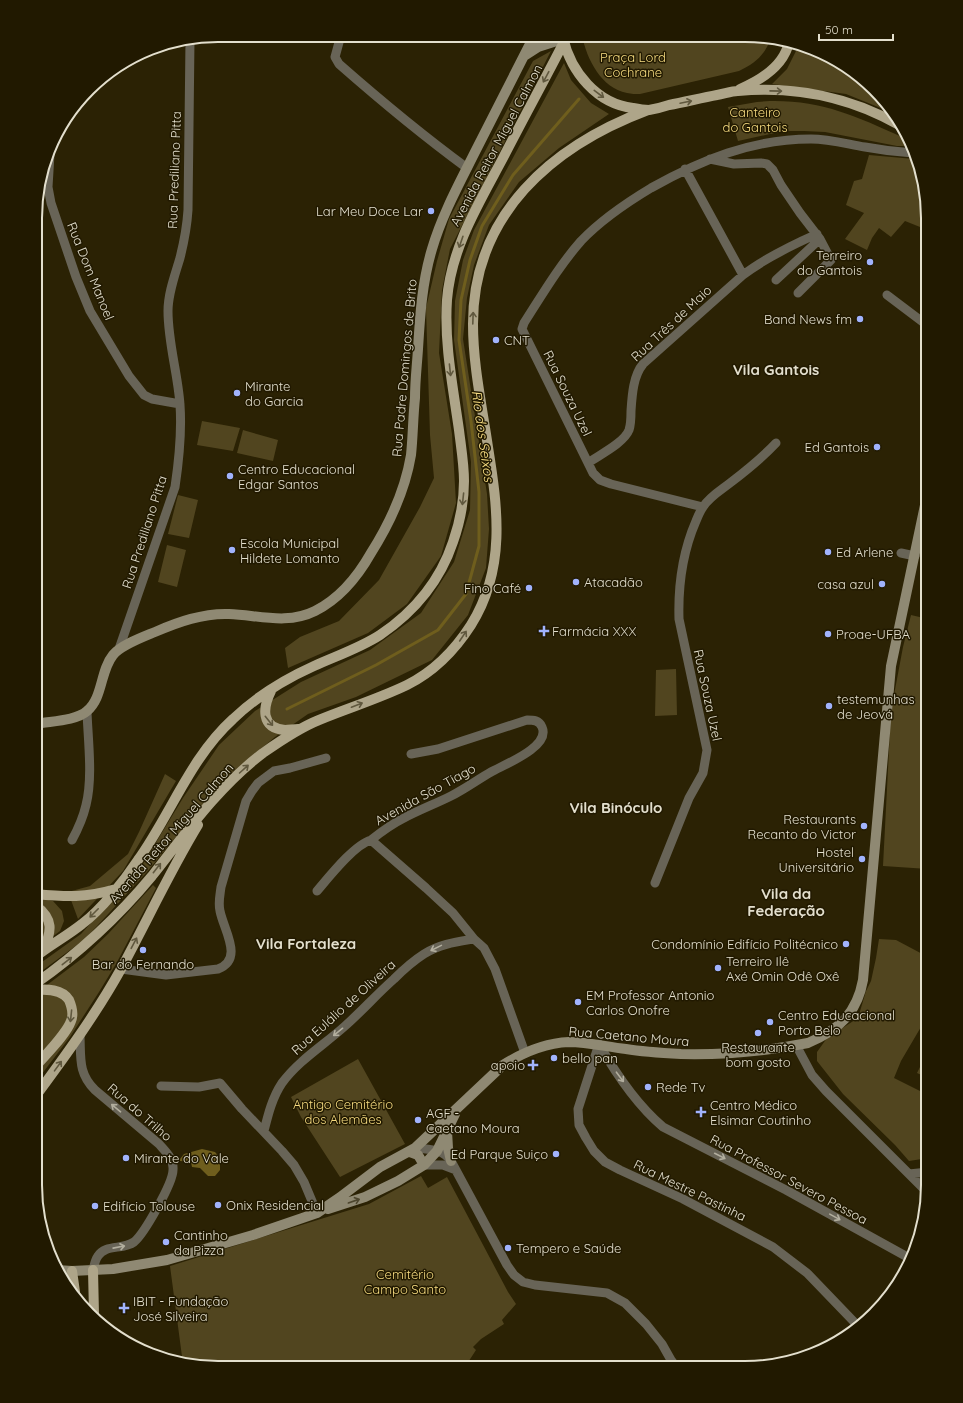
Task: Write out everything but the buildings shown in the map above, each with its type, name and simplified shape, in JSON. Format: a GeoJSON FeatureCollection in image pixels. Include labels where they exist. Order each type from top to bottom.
{"type":"FeatureCollection","features":[{"type":"Feature","properties":{"kind":"main road","name":"Rua Padre Domingos de Brito"},"geometry":{"type":"LineString","coordinates":[[119,649],[180,621],[228,614],[282,619],[315,611],[346,587],[362,568],[391,518],[403,487],[410,457],[420,315],[424,284],[438,229],[531,42]]}},
{"type":"Feature","properties":{"kind":"main road","name":"Rua Padre Domingos de Brito"},"geometry":{"type":"LineString","coordinates":[[523,58],[538,47],[554,42]]}},
{"type":"Feature","properties":{"kind":"main road","name":"Avenida Reitor Miguel Calmon"},"geometry":{"type":"LineString","coordinates":[[42,952],[84,922],[116,889],[139,860],[190,772],[212,741],[232,719],[272,689],[311,667],[362,645],[395,624],[410,612],[434,582],[445,563],[459,521],[463,502],[464,484],[464,466],[450,372],[447,330],[447,300],[451,270],[466,227],[561,42]]}},
{"type":"Feature","properties":{"kind":"main road"},"geometry":{"type":"LineString","coordinates":[[564,42],[578,73],[587,85],[599,96],[615,104],[648,110],[737,91],[788,91],[812,93],[855,105],[891,120]]}},
{"type":"Feature","properties":{"kind":"main road"},"geometry":{"type":"LineString","coordinates":[[737,91],[757,82],[770,72],[780,61],[788,47]]}},
{"type":"Feature","properties":{"kind":"main road","name":"Avenida Reitor Miguel Calmon"},"geometry":{"type":"LineString","coordinates":[[42,979],[90,941],[123,908],[217,796],[251,763],[277,744],[316,721],[408,685],[424,675],[450,653],[459,642],[472,623],[483,602],[495,561],[497,527],[494,485],[473,340],[474,300],[478,276],[484,256],[504,213],[518,196],[549,166],[586,139],[607,127],[648,110]]}},
{"type":"Feature","properties":{"kind":"main road","name":"Rua Caetano Moura"},"geometry":{"type":"LineString","coordinates":[[317,1213],[380,1167],[413,1150],[503,1066],[525,1053],[567,1042],[599,1044],[656,1053],[684,1054],[736,1052],[796,1045],[808,1043],[819,1038],[840,1023],[856,1005],[860,994],[866,945],[891,666],[921,526]]}},
{"type":"Feature","properties":{"kind":"main road"},"geometry":{"type":"LineString","coordinates":[[42,723],[74,718],[87,712],[96,697],[107,664],[119,649]]}},
{"type":"Feature","properties":{"kind":"main road"},"geometry":{"type":"LineString","coordinates":[[272,689],[266,700],[264,709],[268,722],[275,728],[285,730],[302,728]]}},
{"type":"Feature","properties":{"kind":"main road"},"geometry":{"type":"LineString","coordinates":[[42,1088],[92,1018],[121,969],[183,849],[217,796]]}},
{"type":"Feature","properties":{"kind":"main road"},"geometry":{"type":"LineString","coordinates":[[42,895],[80,897],[95,895],[116,889]]}},
{"type":"Feature","properties":{"kind":"main road"},"geometry":{"type":"LineString","coordinates":[[42,910],[50,924],[50,932],[42,948]]}},
{"type":"Feature","properties":{"kind":"main road"},"geometry":{"type":"LineString","coordinates":[[42,989],[46,989],[62,994],[68,999],[72,1006],[73,1014],[67,1030],[42,1059]]}},
{"type":"Feature","properties":{"kind":"main road"},"geometry":{"type":"LineString","coordinates":[[64,1270],[93,1270],[136,1266],[167,1260],[246,1237],[365,1197],[379,1191],[424,1166],[437,1151],[447,1128],[461,1105]]}},
{"type":"Feature","properties":{"kind":"main road"},"geometry":{"type":"LineString","coordinates":[[447,1128],[448,1148],[451,1160]]}},
{"type":"Feature","properties":{"kind":"main road"},"geometry":{"type":"LineString","coordinates":[[413,1150],[418,1155],[424,1166]]}},
{"type":"Feature","properties":{"kind":"main road"},"geometry":{"type":"LineString","coordinates":[[371,1174],[369,1181],[370,1184],[375,1190],[379,1191]]}},
{"type":"Feature","properties":{"kind":"main road"},"geometry":{"type":"LineString","coordinates":[[93,1270],[94,1311]]}},
{"type":"Feature","properties":{"kind":"main road"},"geometry":{"type":"LineString","coordinates":[[72,1271],[74,1286]]}},
{"type":"Feature","properties":{"kind":"street"},"geometry":{"type":"LineString","coordinates":[[339,42],[335,53],[336,60],[339,64],[438,147],[467,168]]}},
{"type":"Feature","properties":{"kind":"street","name":"Rua Prediliano Pitta"},"geometry":{"type":"LineString","coordinates":[[119,649],[175,487],[180,442],[180,404],[169,331],[168,310],[170,295],[186,233],[188,210],[190,44]]}},
{"type":"Feature","properties":{"kind":"street"},"geometry":{"type":"LineString","coordinates":[[742,276],[684,170],[710,159],[750,146],[785,141],[812,139],[909,153]]}},
{"type":"Feature","properties":{"kind":"street"},"geometry":{"type":"LineString","coordinates":[[710,159],[734,164],[767,164],[818,236],[831,260],[798,293]]}},
{"type":"Feature","properties":{"kind":"street","name":"Rua Dom Manoel"},"geometry":{"type":"LineString","coordinates":[[49,168],[48,187],[51,204],[76,277],[90,311],[129,376],[144,395],[152,399],[180,404]]}},
{"type":"Feature","properties":{"kind":"street","name":"Rua Souza Uzel"},"geometry":{"type":"LineString","coordinates":[[684,170],[632,200],[615,212],[582,240],[568,257],[524,323],[522,329],[593,473],[600,480],[703,507]]}},
{"type":"Feature","properties":{"kind":"street"},"geometry":{"type":"LineString","coordinates":[[776,280],[818,236]]}},
{"type":"Feature","properties":{"kind":"street","name":"Rua Três de Maio"},"geometry":{"type":"LineString","coordinates":[[588,463],[612,447],[629,430],[632,401],[638,370],[742,276],[768,257],[818,236]]}},
{"type":"Feature","properties":{"kind":"street"},"geometry":{"type":"LineString","coordinates":[[887,295],[921,321]]}},
{"type":"Feature","properties":{"kind":"street","name":"Rua Souza Uzel"},"geometry":{"type":"LineString","coordinates":[[655,883],[689,798],[703,773],[707,750],[679,619],[678,601],[687,550],[694,527],[703,507],[714,496],[765,456],[776,443]]}},
{"type":"Feature","properties":{"kind":"street"},"geometry":{"type":"LineString","coordinates":[[901,553],[915,556]]}},
{"type":"Feature","properties":{"kind":"street"},"geometry":{"type":"LineString","coordinates":[[72,840],[81,823],[89,791],[87,712]]}},
{"type":"Feature","properties":{"kind":"street","name":"Avenida São Tiago"},"geometry":{"type":"LineString","coordinates":[[317,890],[347,856],[366,842],[404,818],[468,787],[491,772],[526,754],[535,746],[544,734],[541,724],[537,721],[527,720],[438,749],[411,754]]}},
{"type":"Feature","properties":{"kind":"street"},"geometry":{"type":"LineString","coordinates":[[121,969],[166,975],[218,969],[226,966],[230,961],[231,954],[220,911],[219,900],[221,887],[246,801],[258,783],[274,770],[290,768],[326,758]]}},
{"type":"Feature","properties":{"kind":"street"},"geometry":{"type":"LineString","coordinates":[[371,840],[453,913],[474,939],[484,948],[495,970],[525,1053]]}},
{"type":"Feature","properties":{"kind":"street","name":"Rua Eulálio de Oliveira"},"geometry":{"type":"LineString","coordinates":[[264,1132],[272,1101],[281,1085],[291,1072],[306,1058],[344,1027],[407,966],[440,946],[474,939]]}},
{"type":"Feature","properties":{"kind":"street","name":"Rua do Trilho"},"geometry":{"type":"LineString","coordinates":[[80,1036],[83,1071],[88,1083],[159,1144],[167,1153],[172,1162],[173,1172],[169,1184],[146,1227],[132,1243],[101,1252],[97,1257],[93,1270]]}},
{"type":"Feature","properties":{"kind":"street","name":"Rua Professor Severo Pessoa"},"geometry":{"type":"LineString","coordinates":[[599,1044],[610,1063],[636,1098],[652,1117],[663,1127],[786,1190],[906,1256]]}},
{"type":"Feature","properties":{"kind":"street","name":"Rua Mestre Pastinha"},"geometry":{"type":"LineString","coordinates":[[599,1044],[578,1109],[579,1125],[594,1151],[606,1162],[620,1170],[683,1199],[773,1246],[806,1273],[855,1323]]}},
{"type":"Feature","properties":{"kind":"street"},"geometry":{"type":"LineString","coordinates":[[796,1045],[805,1064],[817,1080],[921,1186]]}},
{"type":"Feature","properties":{"kind":"street"},"geometry":{"type":"LineString","coordinates":[[161,1086],[199,1087],[220,1083],[294,1166],[304,1182],[317,1213]]}},
{"type":"Feature","properties":{"kind":"street"},"geometry":{"type":"LineString","coordinates":[[413,1150],[437,1151],[444,1153],[451,1160],[507,1265],[514,1275],[523,1282],[535,1285],[607,1293],[625,1303],[646,1324],[662,1344],[672,1361]]}},
{"type":"Feature","properties":{"kind":"street"},"geometry":{"type":"LineString","coordinates":[[424,1166],[443,1165],[456,1170]]}},
{"type":"Feature","properties":{"kind":"street"},"geometry":{"type":"LineString","coordinates":[[909,1174],[921,1173]]}},
{"type":"Feature","properties":{"kind":"green space","name":"Praça Lord Cochrane"},"geometry":{"type":"Polygon","coordinates":[[[583,42],[757,42],[768,44],[755,62],[739,71],[640,94],[618,90],[603,79],[592,63],[583,42]]]}},
{"type":"Feature","properties":{"kind":"green space"},"geometry":{"type":"Polygon","coordinates":[[[797,50],[812,55],[852,78],[870,93],[883,109],[846,94],[772,84],[787,69],[797,50]]]}},
{"type":"Feature","properties":{"kind":"green space"},"geometry":{"type":"Polygon","coordinates":[[[551,51],[450,249],[442,290],[439,353],[452,434],[456,503],[441,556],[407,604],[368,633],[288,668],[285,648],[300,637],[339,621],[379,580],[420,507],[434,478],[430,435],[426,308],[437,261],[449,219],[533,61],[551,51]]]}},
{"type":"Feature","properties":{"kind":"green space"},"geometry":{"type":"Polygon","coordinates":[[[564,63],[571,80],[591,103],[609,114],[559,148],[519,182],[489,225],[474,265],[467,298],[463,339],[487,494],[489,529],[486,568],[468,615],[432,660],[356,697],[308,714],[275,737],[222,781],[147,872],[85,939],[42,971],[42,962],[81,934],[141,867],[183,798],[219,745],[255,711],[301,682],[370,650],[421,613],[454,562],[470,510],[471,462],[454,340],[455,301],[463,260],[474,230],[564,63]]]}},
{"type":"Feature","properties":{"kind":"green space","name":"Canteiro do Gantois"},"geometry":{"type":"Polygon","coordinates":[[[788,101],[822,106],[869,122],[901,136],[905,145],[897,146],[825,132],[804,131],[784,131],[738,141],[728,107],[757,102],[788,101]]]}},
{"type":"Feature","properties":{"kind":"green space"},"geometry":{"type":"Polygon","coordinates":[[[869,155],[911,159],[918,184],[921,206],[920,227],[905,221],[891,237],[879,228],[872,238],[867,250],[845,239],[864,213],[846,205],[854,181],[862,179],[869,155]]]}},
{"type":"Feature","properties":{"kind":"green space"},"geometry":{"type":"Polygon","coordinates":[[[202,421],[240,428],[233,451],[197,445],[202,421]]]}},
{"type":"Feature","properties":{"kind":"green space"},"geometry":{"type":"Polygon","coordinates":[[[243,430],[278,440],[273,461],[237,453],[243,430]]]}},
{"type":"Feature","properties":{"kind":"green space"},"geometry":{"type":"Polygon","coordinates":[[[178,495],[198,500],[189,538],[168,534],[178,495]]]}},
{"type":"Feature","properties":{"kind":"green space"},"geometry":{"type":"Polygon","coordinates":[[[167,545],[186,550],[177,587],[158,582],[167,545]]]}},
{"type":"Feature","properties":{"kind":"green space"},"geometry":{"type":"Polygon","coordinates":[[[911,615],[921,617],[921,869],[883,866],[891,711],[903,647],[911,615]]]}},
{"type":"Feature","properties":{"kind":"green space"},"geometry":{"type":"Polygon","coordinates":[[[676,669],[677,715],[655,716],[656,670],[676,669]]]}},
{"type":"Feature","properties":{"kind":"green space"},"geometry":{"type":"Polygon","coordinates":[[[165,774],[176,781],[123,871],[78,919],[68,892],[90,886],[128,854],[165,774]]]}},
{"type":"Feature","properties":{"kind":"green space"},"geometry":{"type":"Polygon","coordinates":[[[153,885],[156,888],[116,964],[70,1037],[42,1074],[42,989],[84,957],[108,934],[153,885]]]}},
{"type":"Feature","properties":{"kind":"green space"},"geometry":{"type":"Polygon","coordinates":[[[42,899],[53,901],[62,911],[64,921],[60,931],[42,945],[42,899]]]}},
{"type":"Feature","properties":{"kind":"green space"},"geometry":{"type":"Polygon","coordinates":[[[879,939],[896,940],[921,953],[921,1027],[901,1061],[894,1078],[921,1092],[921,1159],[909,1161],[895,1145],[843,1094],[817,1061],[817,1052],[827,1038],[858,1018],[866,991],[871,981],[879,939]]]}},
{"type":"Feature","properties":{"kind":"green space","name":"Antigo Cemitério dos Alemães"},"geometry":{"type":"Polygon","coordinates":[[[358,1059],[405,1144],[340,1177],[301,1117],[291,1097],[358,1059]]]}},
{"type":"Feature","properties":{"kind":"green space"},"geometry":{"type":"Polygon","coordinates":[[[921,1065],[921,1075],[917,1073],[921,1065]]]}},
{"type":"Feature","properties":{"kind":"green space","name":"Cemitério Campo Santo"},"geometry":{"type":"Polygon","coordinates":[[[421,1176],[428,1188],[447,1177],[508,1292],[516,1304],[502,1320],[504,1324],[481,1339],[473,1347],[476,1350],[469,1361],[206,1361],[182,1358],[170,1266],[369,1204],[421,1176]]]}},
{"type":"Feature","properties":{"kind":"shaded area"},"geometry":{"type":"Polygon","coordinates":[[[202,1149],[215,1152],[220,1158],[220,1170],[215,1176],[208,1176],[200,1168],[192,1167],[191,1162],[180,1161],[184,1154],[202,1149]]]}},
{"type":"Feature","properties":{"kind":"waterway","name":"Rio dos Seixos"},"geometry":{"type":"LineString","coordinates":[[287,709],[376,665],[438,630],[466,594],[479,546],[479,492],[471,421],[459,340],[461,300],[470,260],[482,226],[513,175],[579,99]]}},
{"type":"Feature","properties":{"kind":"place","name":"Lar Meu Doce Lar"},"geometry":{"type":"Point","coordinates":[431,211]}},
{"type":"Feature","properties":{"kind":"place","name":"Terreiro do Gantois"},"geometry":{"type":"Point","coordinates":[870,262]}},
{"type":"Feature","properties":{"kind":"place","name":"Band News fm"},"geometry":{"type":"Point","coordinates":[860,319]}},
{"type":"Feature","properties":{"kind":"place","name":"CNT"},"geometry":{"type":"Point","coordinates":[496,340]}},
{"type":"Feature","properties":{"kind":"place","name":"Mirante do Garcia"},"geometry":{"type":"Point","coordinates":[237,393]}},
{"type":"Feature","properties":{"kind":"place","name":"Ed Gantois"},"geometry":{"type":"Point","coordinates":[877,447]}},
{"type":"Feature","properties":{"kind":"place","name":"Centro Educacional Edgar Santos"},"geometry":{"type":"Point","coordinates":[230,476]}},
{"type":"Feature","properties":{"kind":"place","name":"Escola Municipal Hildete Lomanto"},"geometry":{"type":"Point","coordinates":[232,550]}},
{"type":"Feature","properties":{"kind":"place","name":"Ed Arlene"},"geometry":{"type":"Point","coordinates":[828,552]}},
{"type":"Feature","properties":{"kind":"place","name":"Atacadão"},"geometry":{"type":"Point","coordinates":[576,582]}},
{"type":"Feature","properties":{"kind":"place","name":"casa azul"},"geometry":{"type":"Point","coordinates":[882,584]}},
{"type":"Feature","properties":{"kind":"place","name":"Fino Café"},"geometry":{"type":"Point","coordinates":[529,588]}},
{"type":"Feature","properties":{"kind":"place","name":"Farmácia XXX"},"geometry":{"type":"Point","coordinates":[544,631]}},
{"type":"Feature","properties":{"kind":"place","name":"Proae-UFBA"},"geometry":{"type":"Point","coordinates":[828,634]}},
{"type":"Feature","properties":{"kind":"place","name":"testemunhas de Jeová"},"geometry":{"type":"Point","coordinates":[829,706]}},
{"type":"Feature","properties":{"kind":"place","name":"Restaurants Recanto do Victor"},"geometry":{"type":"Point","coordinates":[864,826]}},
{"type":"Feature","properties":{"kind":"place","name":"Hostel Universitário"},"geometry":{"type":"Point","coordinates":[862,859]}},
{"type":"Feature","properties":{"kind":"place","name":"Condomínio Edifício Politécnico"},"geometry":{"type":"Point","coordinates":[846,944]}},
{"type":"Feature","properties":{"kind":"place","name":"Bar do Fernando"},"geometry":{"type":"Point","coordinates":[143,950]}},
{"type":"Feature","properties":{"kind":"place","name":"Terreiro Ilê Axé Omin Odê Oxê"},"geometry":{"type":"Point","coordinates":[718,968]}},
{"type":"Feature","properties":{"kind":"place","name":"EM Professor Antonio Carlos Onofre"},"geometry":{"type":"Point","coordinates":[578,1002]}},
{"type":"Feature","properties":{"kind":"place","name":"Centro Educacional Porto Belo"},"geometry":{"type":"Point","coordinates":[770,1022]}},
{"type":"Feature","properties":{"kind":"place","name":"Restaurante bom gosto"},"geometry":{"type":"Point","coordinates":[758,1033]}},
{"type":"Feature","properties":{"kind":"place","name":"bello pan"},"geometry":{"type":"Point","coordinates":[554,1058]}},
{"type":"Feature","properties":{"kind":"place","name":"apoio"},"geometry":{"type":"Point","coordinates":[533,1065]}},
{"type":"Feature","properties":{"kind":"place","name":"Rede Tv"},"geometry":{"type":"Point","coordinates":[648,1087]}},
{"type":"Feature","properties":{"kind":"place","name":"Centro Médico Elsimar Coutinho"},"geometry":{"type":"Point","coordinates":[701,1112]}},
{"type":"Feature","properties":{"kind":"place","name":"AGF - Caetano Moura"},"geometry":{"type":"Point","coordinates":[418,1120]}},
{"type":"Feature","properties":{"kind":"place","name":"Ed Parque Suiço"},"geometry":{"type":"Point","coordinates":[556,1154]}},
{"type":"Feature","properties":{"kind":"place","name":"Mirante do Vale"},"geometry":{"type":"Point","coordinates":[126,1158]}},
{"type":"Feature","properties":{"kind":"place","name":"Onix Residencial"},"geometry":{"type":"Point","coordinates":[218,1205]}},
{"type":"Feature","properties":{"kind":"place","name":"Edifício Tolouse"},"geometry":{"type":"Point","coordinates":[95,1206]}},
{"type":"Feature","properties":{"kind":"place","name":"Cantinho da Pizza"},"geometry":{"type":"Point","coordinates":[166,1242]}},
{"type":"Feature","properties":{"kind":"place","name":"Tempero e Saúde"},"geometry":{"type":"Point","coordinates":[508,1248]}},
{"type":"Feature","properties":{"kind":"place","name":"IBIT - Fundação José Silveira"},"geometry":{"type":"Point","coordinates":[124,1308]}},
{"type":"Feature","properties":{"kind":"district","name":"Vila Gantois"},"geometry":{"type":"Point","coordinates":[776,369]}},
{"type":"Feature","properties":{"kind":"district","name":"Vila Binóculo"},"geometry":{"type":"Point","coordinates":[616,807]}},
{"type":"Feature","properties":{"kind":"district","name":"Vila da Federação"},"geometry":{"type":"Point","coordinates":[786,902]}},
{"type":"Feature","properties":{"kind":"district","name":"Vila Fortaleza"},"geometry":{"type":"Point","coordinates":[306,943]}}]}
